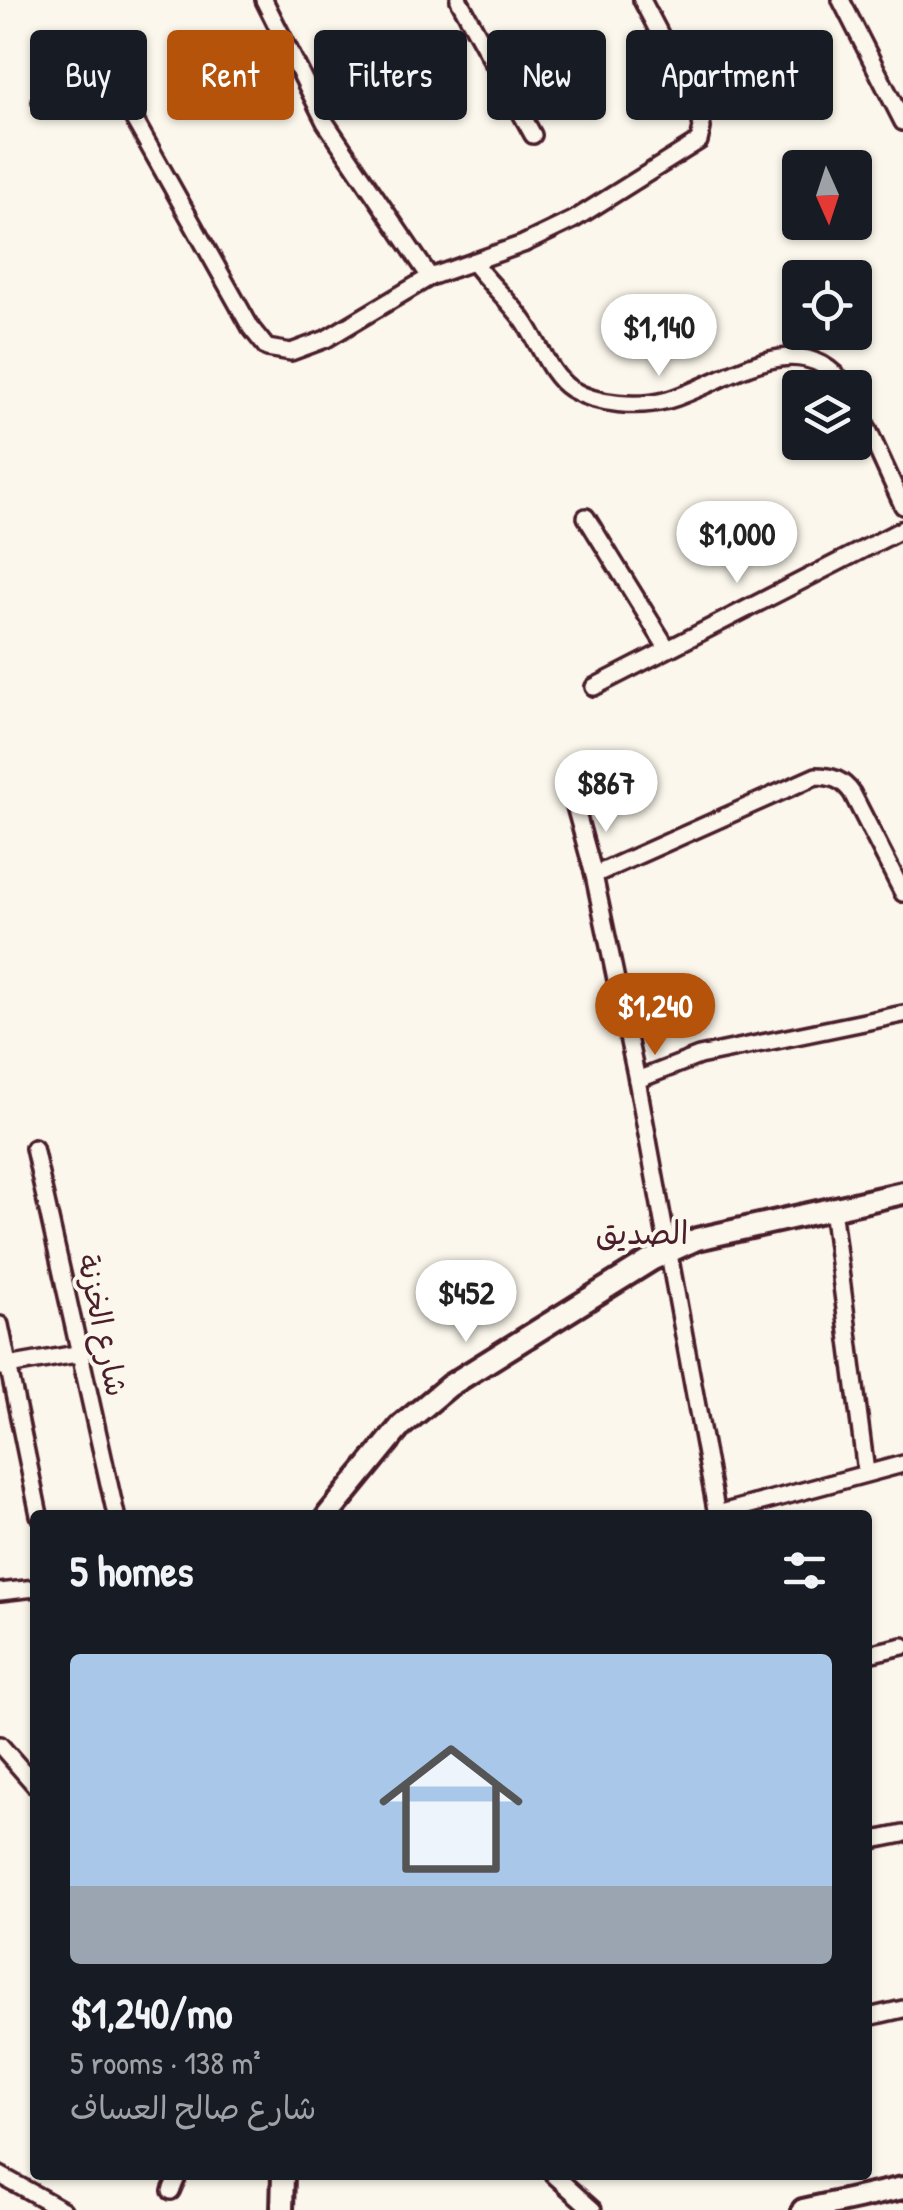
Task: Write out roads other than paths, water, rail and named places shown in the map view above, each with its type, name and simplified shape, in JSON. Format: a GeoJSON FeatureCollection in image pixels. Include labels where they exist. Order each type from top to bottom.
{"type":"FeatureCollection","features":[{"type":"Feature","properties":{"kind":"street"},"geometry":{"type":"LineString","coordinates":[[264,0],[325,122],[430,276]]}},
{"type":"Feature","properties":{"kind":"street"},"geometry":{"type":"LineString","coordinates":[[459,0],[534,135]]}},
{"type":"Feature","properties":{"kind":"street"},"geometry":{"type":"LineString","coordinates":[[134,120],[250,328],[267,348],[291,352],[311,346],[430,276],[523,244],[573,220],[700,141],[700,109],[642,0]]}},
{"type":"Feature","properties":{"kind":"street"},"geometry":{"type":"LineString","coordinates":[[841,0],[903,122]]}},
{"type":"Feature","properties":{"kind":"street"},"geometry":{"type":"LineString","coordinates":[[473,262],[523,318],[565,384],[578,392],[628,404],[665,401],[790,355],[827,365],[831,370]]}},
{"type":"Feature","properties":{"kind":"street"},"geometry":{"type":"LineString","coordinates":[[872,438],[903,506]]}},
{"type":"Feature","properties":{"kind":"street"},"geometry":{"type":"LineString","coordinates":[[586,517],[667,648]]}},
{"type":"Feature","properties":{"kind":"street"},"geometry":{"type":"LineString","coordinates":[[594,687],[903,529]]}},
{"type":"Feature","properties":{"kind":"street"},"geometry":{"type":"LineString","coordinates":[[594,875],[825,776],[840,780],[852,793],[903,893]]}},
{"type":"Feature","properties":{"kind":"street"},"geometry":{"type":"LineString","coordinates":[[575,806],[594,875],[637,1080],[716,1510]]}},
{"type":"Feature","properties":{"kind":"street"},"geometry":{"type":"LineString","coordinates":[[637,1080],[699,1056],[903,1014]]}},
{"type":"Feature","properties":{"kind":"street","name":"شارع الخزنة"},"geometry":{"type":"LineString","coordinates":[[34,1148],[115,1510]]}},
{"type":"Feature","properties":{"kind":"street"},"geometry":{"type":"LineString","coordinates":[[339,1510],[401,1426],[449,1386],[565,1311],[670,1250],[697,1239],[903,1193]]}},
{"type":"Feature","properties":{"kind":"street"},"geometry":{"type":"LineString","coordinates":[[832,1208],[866,1472]]}},
{"type":"Feature","properties":{"kind":"street"},"geometry":{"type":"LineString","coordinates":[[0,1325],[5,1367],[38,1510]]}},
{"type":"Feature","properties":{"kind":"street"},"geometry":{"type":"LineString","coordinates":[[5,1367],[82,1353]]}},
{"type":"Feature","properties":{"kind":"street"},"geometry":{"type":"LineString","coordinates":[[734,1510],[903,1464]]}},
{"type":"Feature","properties":{"kind":"street"},"geometry":{"type":"LineString","coordinates":[[4,1595],[30,1589]]}},
{"type":"Feature","properties":{"kind":"street"},"geometry":{"type":"LineString","coordinates":[[872,1653],[903,1646]]}},
{"type":"Feature","properties":{"kind":"street"},"geometry":{"type":"LineString","coordinates":[[0,1745],[30,1779]]}},
{"type":"Feature","properties":{"kind":"street"},"geometry":{"type":"LineString","coordinates":[[872,1840],[903,1834]]}},
{"type":"Feature","properties":{"kind":"street"},"geometry":{"type":"LineString","coordinates":[[872,2016],[903,2009]]}},
{"type":"Feature","properties":{"kind":"street"},"geometry":{"type":"LineString","coordinates":[[0,2175],[63,2210]]}},
{"type":"Feature","properties":{"kind":"street"},"geometry":{"type":"LineString","coordinates":[[170,2191],[176,2180]]}},
{"type":"Feature","properties":{"kind":"street"},"geometry":{"type":"LineString","coordinates":[[278,2180],[282,2210]]}},
{"type":"Feature","properties":{"kind":"street"},"geometry":{"type":"LineString","coordinates":[[560,2180],[593,2210]]}},
{"type":"Feature","properties":{"kind":"street"},"geometry":{"type":"LineString","coordinates":[[802,2210],[832,2207],[903,2188]]}},
{"type":"Feature","properties":{"kind":"district","name":"الصديق"},"geometry":{"type":"Point","coordinates":[642,1232]}}]}
